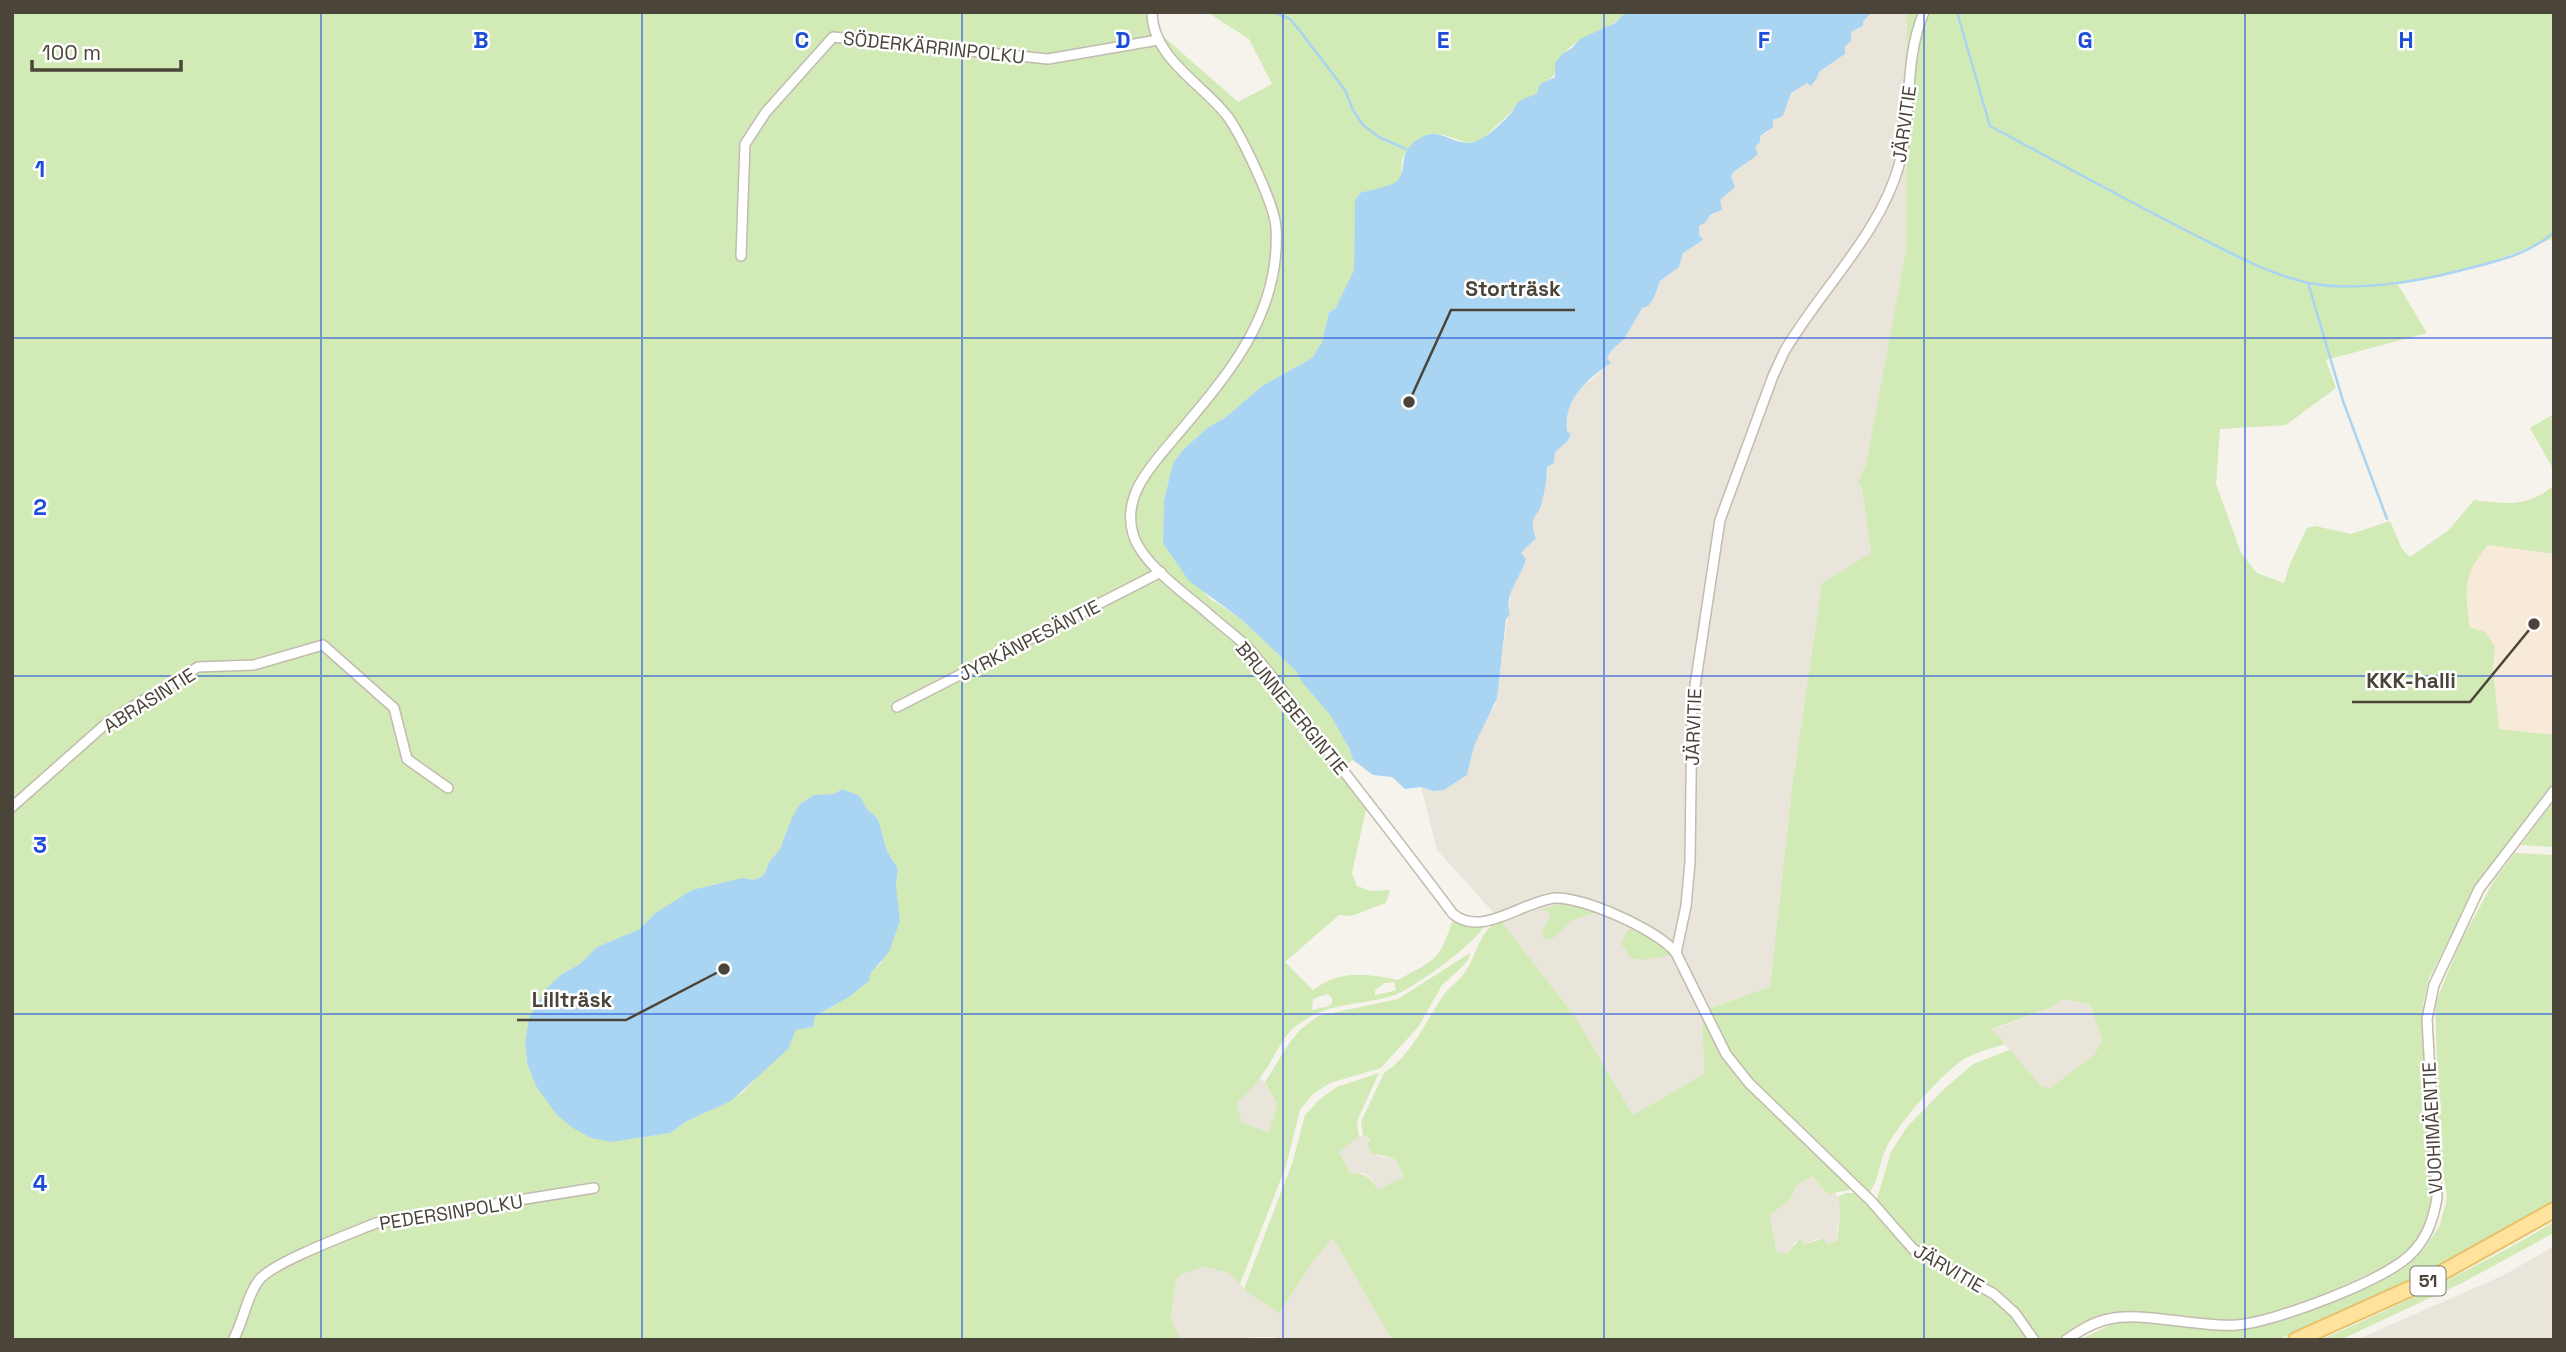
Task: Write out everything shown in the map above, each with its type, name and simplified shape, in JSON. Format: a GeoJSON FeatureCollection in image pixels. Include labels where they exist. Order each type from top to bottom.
{"type":"FeatureCollection","features":[{"type":"Feature","properties":{"kind":"main road","name":"51"},"geometry":{"type":"LineString","coordinates":[[2296,1340],[2425,1282],[2554,1210]]}},
{"type":"Feature","properties":{"kind":"street","name":"BRUNNEBERGINTIE"},"geometry":{"type":"LineString","coordinates":[[1152,12],[1155,33],[1169,56],[1228,117],[1268,197],[1276,228],[1270,287],[1254,332],[1226,375],[1144,476],[1134,498],[1131,516],[1134,537],[1145,556],[1161,572],[1249,649],[1459,918],[1467,922],[1490,920],[1535,902],[1571,898],[1601,908],[1648,931],[1670,945],[1676,953]]}},
{"type":"Feature","properties":{"kind":"street","name":"JÄRVITIE"},"geometry":{"type":"LineString","coordinates":[[1924,12],[1911,68],[1902,153],[1887,198],[1784,352],[1720,520],[1694,680],[1691,717],[1690,862],[1686,906],[1676,953],[1726,1054],[1749,1083],[1871,1201],[1913,1250],[1994,1294],[2015,1313],[2034,1340]]}},
{"type":"Feature","properties":{"kind":"street","name":"SÖDERKÄRRINPOLKU"},"geometry":{"type":"LineString","coordinates":[[741,256],[745,144],[766,112],[833,37],[1048,59],[1158,40]]}},
{"type":"Feature","properties":{"kind":"street","name":"JYRKÄNPESÄNTIE"},"geometry":{"type":"LineString","coordinates":[[897,707],[1161,572]]}},
{"type":"Feature","properties":{"kind":"street","name":"ABRASINTIE"},"geometry":{"type":"LineString","coordinates":[[12,807],[109,721],[198,667],[254,665],[323,645],[394,709],[407,759],[448,788]]}},
{"type":"Feature","properties":{"kind":"street","name":"VUOHIMÄENTIE"},"geometry":{"type":"LineString","coordinates":[[2066,1340],[2094,1323],[2126,1317],[2225,1325],[2257,1321],[2312,1305],[2379,1274],[2410,1255],[2428,1231],[2437,1198],[2427,1019],[2434,985],[2479,889],[2554,790]]}},
{"type":"Feature","properties":{"kind":"street","name":"PEDERSINPOLKU"},"geometry":{"type":"LineString","coordinates":[[233,1340],[260,1279],[295,1258],[344,1236],[376,1223],[594,1188]]}},
{"type":"Feature","properties":{"kind":"shaded area"},"geometry":{"type":"Polygon","coordinates":[[[1872,12],[1907,12],[1906,250],[1866,464],[1858,483],[1862,489],[1871,554],[1822,583],[1792,788],[1770,987],[1702,1011],[1704,1074],[1633,1115],[1576,1018],[1501,921],[1437,850],[1421,787],[1433,791],[1444,790],[1467,775],[1474,746],[1490,711],[1495,706],[1511,593],[1524,566],[1521,553],[1536,538],[1532,524],[1535,512],[1540,507],[1548,476],[1547,467],[1555,452],[1567,442],[1571,434],[1567,431],[1567,412],[1576,395],[1582,385],[1610,363],[1607,358],[1611,351],[1642,308],[1654,298],[1660,281],[1679,267],[1683,253],[1703,240],[1699,235],[1699,226],[1706,222],[1710,215],[1716,214],[1720,200],[1735,187],[1731,177],[1755,147],[1760,136],[1767,133],[1773,120],[1783,116],[1791,93],[1845,54],[1845,46],[1851,32],[1863,26],[1863,22],[1872,12]]]}},
{"type":"Feature","properties":{"kind":"shaded area"},"geometry":{"type":"Polygon","coordinates":[[[2488,545],[2554,554],[2554,735],[2499,729],[2493,669],[2495,647],[2470,628],[2466,592],[2472,564],[2488,545]]]}},
{"type":"Feature","properties":{"kind":"shaded area"},"geometry":{"type":"Polygon","coordinates":[[[2063,999],[2090,1004],[2102,1040],[2094,1055],[2050,1088],[2041,1086],[1992,1030],[2052,1007],[2063,999]]]}},
{"type":"Feature","properties":{"kind":"shaded area"},"geometry":{"type":"Polygon","coordinates":[[[1260,1078],[1277,1104],[1269,1132],[1242,1123],[1237,1103],[1260,1078]]]}},
{"type":"Feature","properties":{"kind":"shaded area"},"geometry":{"type":"Polygon","coordinates":[[[1357,1136],[1366,1136],[1377,1156],[1395,1159],[1404,1177],[1378,1191],[1371,1178],[1363,1173],[1350,1173],[1339,1152],[1357,1136]]]}},
{"type":"Feature","properties":{"kind":"shaded area"},"geometry":{"type":"Polygon","coordinates":[[[1812,1175],[1826,1194],[1835,1192],[1840,1201],[1838,1240],[1828,1244],[1817,1239],[1804,1244],[1796,1241],[1787,1253],[1779,1253],[1776,1250],[1770,1215],[1789,1201],[1797,1185],[1812,1175]]]}},
{"type":"Feature","properties":{"kind":"shaded area"},"geometry":{"type":"Polygon","coordinates":[[[1333,1238],[1392,1340],[1277,1340],[1276,1337],[1250,1337],[1247,1340],[1181,1340],[1171,1319],[1176,1280],[1181,1274],[1203,1267],[1229,1273],[1247,1292],[1311,1264],[1333,1238]]]}},
{"type":"Feature","properties":{"kind":"shaded area"},"geometry":{"type":"Polygon","coordinates":[[[2554,1246],[2554,1340],[2356,1340],[2504,1275],[2554,1246]]]}},
{"type":"Feature","properties":{"kind":"green space"},"geometry":{"type":"Polygon","coordinates":[[[12,12],[1152,12],[1155,33],[1163,36],[1238,102],[1272,84],[1249,39],[1207,12],[1626,12],[1614,23],[1566,51],[1555,73],[1540,84],[1537,93],[1518,102],[1481,140],[1468,143],[1444,135],[1430,134],[1418,139],[1402,158],[1401,176],[1394,185],[1360,193],[1355,200],[1354,270],[1335,309],[1329,312],[1322,342],[1312,358],[1262,386],[1226,417],[1207,428],[1173,463],[1164,500],[1163,543],[1209,598],[1241,619],[1297,672],[1338,726],[1353,760],[1346,765],[1369,796],[1352,873],[1357,886],[1371,891],[1390,890],[1386,903],[1351,916],[1339,915],[1285,962],[1313,990],[1343,976],[1375,976],[1398,980],[1434,958],[1444,944],[1453,919],[1485,924],[1458,953],[1401,992],[1380,999],[1335,1007],[1300,1023],[1288,1034],[1259,1079],[1237,1103],[1242,1123],[1269,1132],[1277,1104],[1265,1082],[1301,1029],[1318,1016],[1398,999],[1470,953],[1469,959],[1442,985],[1419,1026],[1381,1068],[1330,1083],[1313,1094],[1300,1110],[1286,1166],[1240,1284],[1229,1273],[1204,1267],[1181,1274],[1176,1280],[1171,1319],[1181,1340],[12,1340],[12,12]],[[842,789],[834,794],[814,795],[791,820],[780,849],[763,876],[754,880],[742,878],[730,883],[714,884],[654,914],[640,929],[597,947],[580,964],[562,974],[529,1018],[525,1041],[527,1063],[536,1086],[612,1142],[670,1133],[687,1121],[731,1101],[772,1061],[796,1030],[813,1027],[814,1017],[849,997],[869,981],[871,973],[881,963],[900,921],[896,884],[898,869],[887,851],[878,819],[866,808],[860,796],[842,789]],[[1394,982],[1385,983],[1375,990],[1375,995],[1396,990],[1394,982]],[[1327,994],[1313,999],[1312,1010],[1332,1003],[1332,998],[1327,994]]]}},
{"type":"Feature","properties":{"kind":"green space"},"geometry":{"type":"Polygon","coordinates":[[[1907,12],[2554,12],[2554,238],[2486,264],[2442,276],[2397,283],[2427,333],[2326,360],[2336,388],[2286,425],[2220,429],[2216,484],[2241,553],[2257,573],[2284,583],[2307,528],[2315,526],[2351,534],[2390,521],[2402,549],[2410,557],[2449,530],[2474,500],[2516,503],[2535,498],[2554,485],[2554,554],[2488,545],[2474,566],[2467,584],[2470,628],[2485,632],[2495,647],[2493,669],[2499,729],[2554,735],[2554,783],[2479,879],[2429,979],[2423,1004],[2426,1107],[2433,1174],[2433,1199],[2428,1223],[2412,1247],[2397,1260],[2312,1301],[2257,1318],[2231,1320],[2119,1312],[2096,1316],[2062,1340],[2038,1340],[2015,1309],[1914,1246],[1876,1202],[1891,1152],[1907,1127],[1973,1064],[2010,1050],[2041,1086],[2050,1088],[2094,1055],[2102,1040],[2090,1004],[2063,999],[2052,1007],[1992,1029],[2005,1044],[1968,1057],[1934,1085],[1890,1141],[1870,1192],[1863,1191],[1735,1064],[1708,1009],[1770,987],[1792,788],[1822,583],[1871,553],[1862,489],[1858,483],[1866,464],[1906,250],[1907,12]]]}},
{"type":"Feature","properties":{"kind":"green space"},"geometry":{"type":"Polygon","coordinates":[[[2554,414],[2554,480],[2551,465],[2530,428],[2554,414]]]}},
{"type":"Feature","properties":{"kind":"green space"},"geometry":{"type":"Polygon","coordinates":[[[2553,802],[2554,847],[2521,845],[2553,802]]]}},
{"type":"Feature","properties":{"kind":"green space"},"geometry":{"type":"Polygon","coordinates":[[[2515,853],[2554,855],[2554,1204],[2454,1260],[2395,1289],[2277,1340],[2079,1340],[2112,1324],[2133,1322],[2240,1329],[2301,1315],[2404,1268],[2426,1247],[2440,1225],[2447,1198],[2440,1151],[2435,1004],[2461,941],[2495,879],[2515,853]]]}},
{"type":"Feature","properties":{"kind":"green space"},"geometry":{"type":"Polygon","coordinates":[[[1559,904],[1598,912],[1572,920],[1555,937],[1544,940],[1542,931],[1551,915],[1543,909],[1559,904]]]}},
{"type":"Feature","properties":{"kind":"green space"},"geometry":{"type":"Polygon","coordinates":[[[1501,921],[1576,1018],[1633,1115],[1704,1074],[1702,1011],[1726,1061],[1737,1077],[1855,1189],[1827,1194],[1812,1176],[1797,1185],[1789,1201],[1770,1215],[1776,1250],[1779,1253],[1787,1253],[1800,1239],[1804,1244],[1823,1239],[1828,1244],[1838,1240],[1838,1197],[1846,1193],[1857,1193],[1922,1262],[1989,1296],[2014,1317],[2031,1340],[1392,1340],[1333,1238],[1311,1264],[1279,1313],[1247,1292],[1244,1289],[1293,1161],[1305,1115],[1321,1098],[1337,1087],[1379,1073],[1357,1121],[1359,1136],[1339,1152],[1350,1173],[1367,1177],[1378,1190],[1404,1177],[1395,1159],[1371,1153],[1368,1144],[1370,1140],[1363,1136],[1361,1122],[1384,1073],[1410,1048],[1443,996],[1469,966],[1483,936],[1501,921]]]}},
{"type":"Feature","properties":{"kind":"green space"},"geometry":{"type":"Polygon","coordinates":[[[1629,929],[1653,939],[1671,955],[1642,960],[1631,958],[1621,943],[1629,929]]]}},
{"type":"Feature","properties":{"kind":"green space"},"geometry":{"type":"Polygon","coordinates":[[[2554,1222],[2554,1233],[2462,1283],[2340,1340],[2320,1340],[2439,1285],[2554,1222]]]}},
{"type":"Feature","properties":{"kind":"water"},"geometry":{"type":"Polygon","coordinates":[[[1626,12],[1872,12],[1863,22],[1863,26],[1851,32],[1851,41],[1845,46],[1845,54],[1819,72],[1811,86],[1807,83],[1791,93],[1783,116],[1773,120],[1773,127],[1760,136],[1760,142],[1755,147],[1758,154],[1731,176],[1735,187],[1720,200],[1722,210],[1710,215],[1706,222],[1699,226],[1699,235],[1703,240],[1683,253],[1679,267],[1660,281],[1654,298],[1648,306],[1642,308],[1624,339],[1611,351],[1607,358],[1611,363],[1578,391],[1567,420],[1567,431],[1571,434],[1567,442],[1555,452],[1554,463],[1547,467],[1542,503],[1533,523],[1536,538],[1521,553],[1526,559],[1509,600],[1510,614],[1506,619],[1497,698],[1474,746],[1467,775],[1444,790],[1433,791],[1421,787],[1405,789],[1392,777],[1373,775],[1353,760],[1331,716],[1302,682],[1297,672],[1241,619],[1189,581],[1163,543],[1164,500],[1173,463],[1207,428],[1226,417],[1262,386],[1312,358],[1322,342],[1329,312],[1335,309],[1354,270],[1355,200],[1360,193],[1396,182],[1402,172],[1407,151],[1424,136],[1437,134],[1468,143],[1486,136],[1512,112],[1518,102],[1537,93],[1540,84],[1555,77],[1555,63],[1562,54],[1580,39],[1615,23],[1626,12]]]}},
{"type":"Feature","properties":{"kind":"water"},"geometry":{"type":"Polygon","coordinates":[[[842,789],[860,796],[866,808],[878,819],[887,851],[898,869],[896,884],[900,921],[889,952],[871,973],[869,981],[849,997],[815,1016],[813,1027],[796,1030],[788,1049],[731,1101],[687,1121],[670,1133],[612,1142],[591,1138],[557,1115],[536,1086],[527,1063],[525,1041],[529,1018],[547,988],[562,974],[580,964],[597,947],[640,929],[654,914],[692,890],[742,878],[754,880],[763,876],[780,849],[800,804],[814,795],[834,794],[842,789]]]}},
{"type":"Feature","properties":{"kind":"waterway"},"geometry":{"type":"LineString","coordinates":[[1274,12],[1290,19],[1300,31],[1345,90],[1363,125],[1379,137],[1406,149]]}},
{"type":"Feature","properties":{"kind":"waterway"},"geometry":{"type":"LineString","coordinates":[[1957,12],[1990,126],[2187,231],[2278,274],[2327,286],[2406,282],[2510,257],[2533,247],[2554,232]]}},
{"type":"Feature","properties":{"kind":"waterway"},"geometry":{"type":"LineString","coordinates":[[2308,283],[2343,401],[2387,519]]}},
{"type":"Feature","properties":{"kind":"place","name":"Storträsk"},"geometry":{"type":"Point","coordinates":[1409,402]}},
{"type":"Feature","properties":{"kind":"place","name":"KKK-halli"},"geometry":{"type":"Point","coordinates":[2534,624]}},
{"type":"Feature","properties":{"kind":"place","name":"Lillträsk"},"geometry":{"type":"Point","coordinates":[724,969]}}]}
